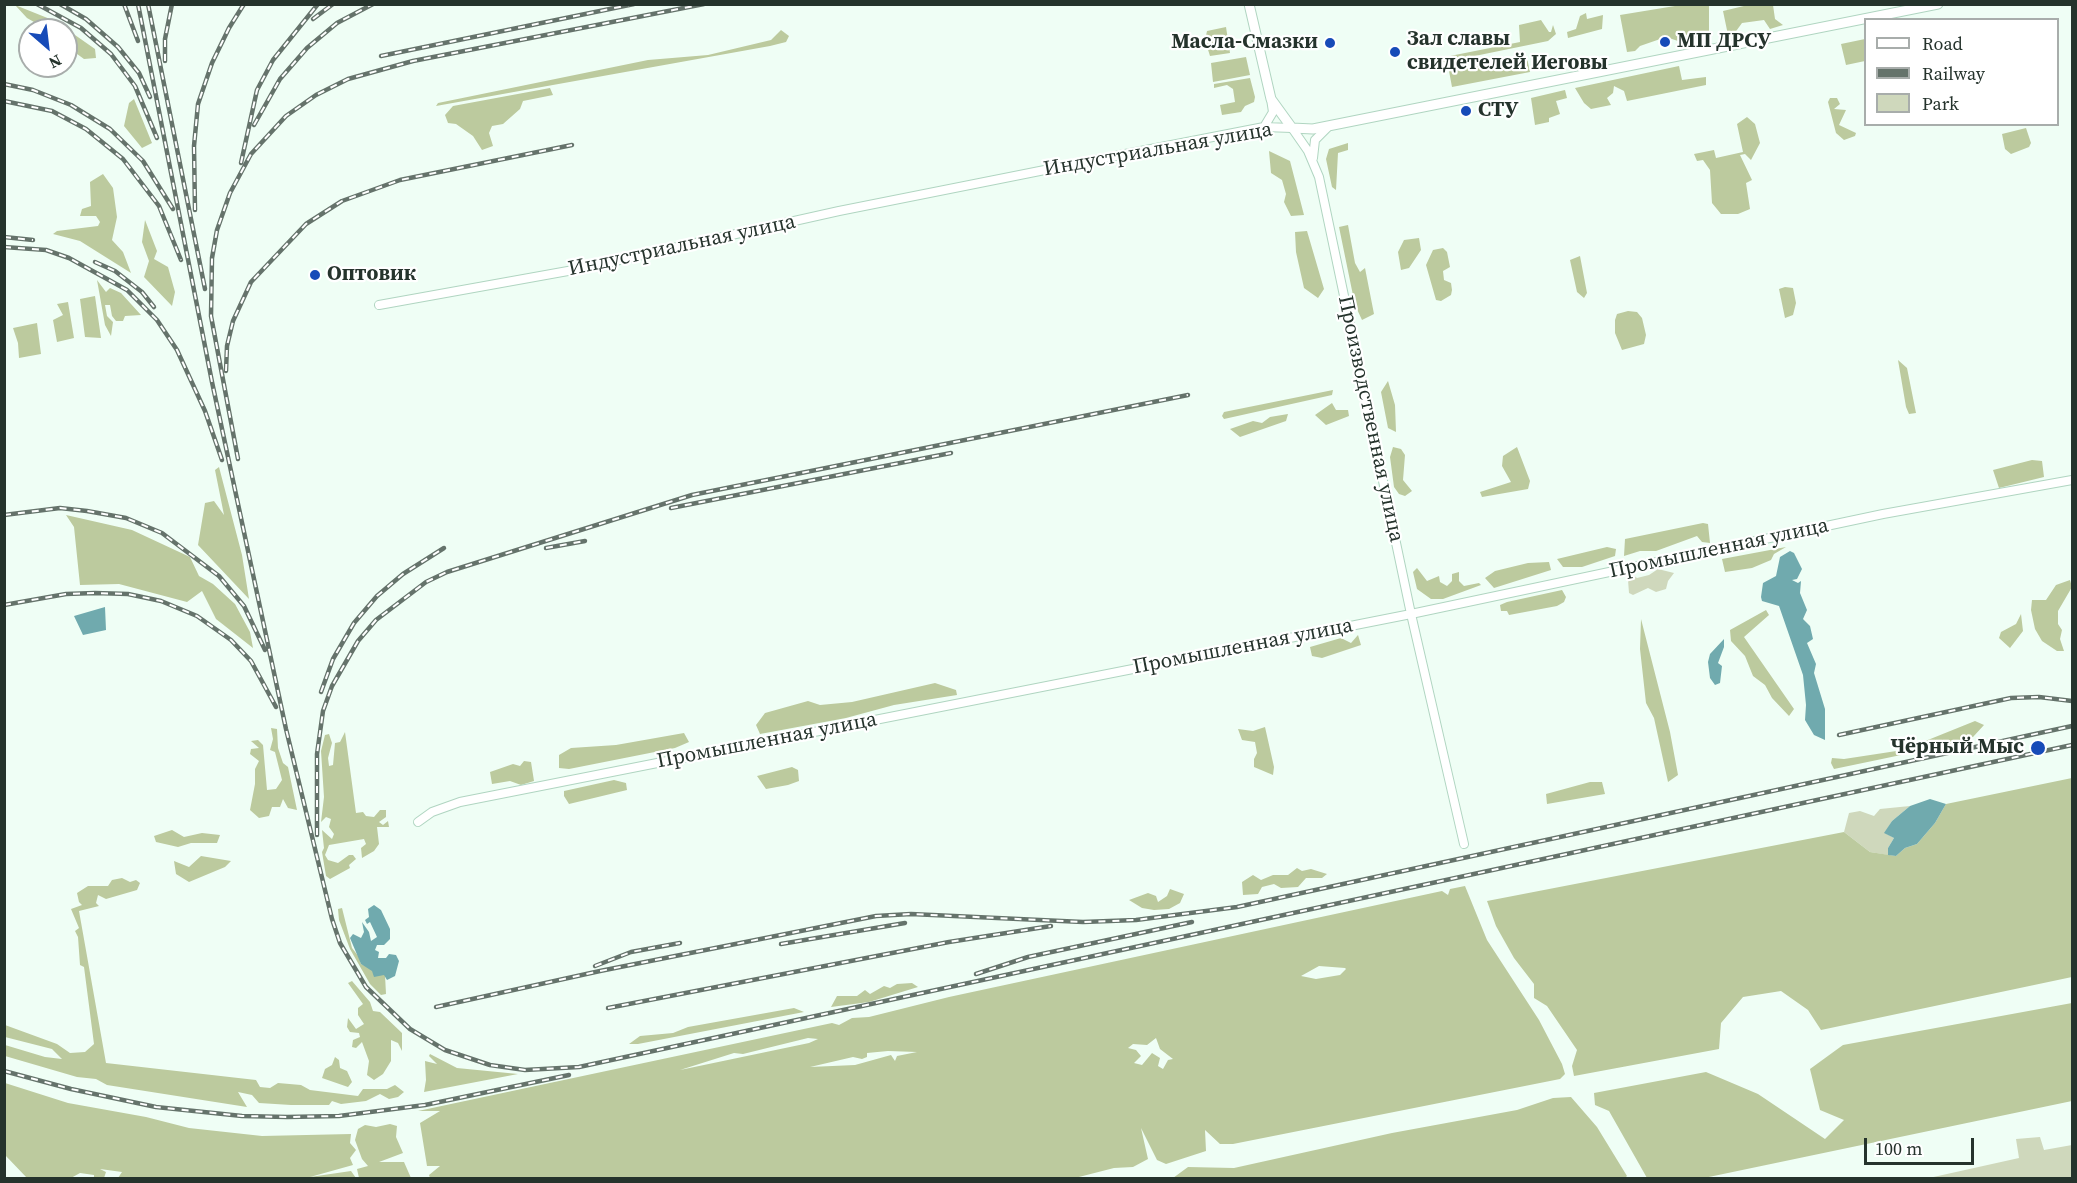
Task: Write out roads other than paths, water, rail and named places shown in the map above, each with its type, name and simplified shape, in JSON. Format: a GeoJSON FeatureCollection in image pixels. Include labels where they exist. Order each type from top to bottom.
{"type":"FeatureCollection","features":[{"type":"Feature","properties":{"kind":"main road","name":"Производственная улица"},"geometry":{"type":"LineString","coordinates":[[1249,4],[1271,99],[1292,128]]}},
{"type":"Feature","properties":{"kind":"main road","name":"Индустриальная улица"},"geometry":{"type":"LineString","coordinates":[[1869,18],[1938,4]]}},
{"type":"Feature","properties":{"kind":"main road","name":"Индустриальная улица"},"geometry":{"type":"LineString","coordinates":[[1292,128],[1327,128],[1864,19]]}},
{"type":"Feature","properties":{"kind":"street"},"geometry":{"type":"LineString","coordinates":[[1264,127],[1273,112],[1271,99]]}},
{"type":"Feature","properties":{"kind":"street","name":"Индустриальная улица"},"geometry":{"type":"LineString","coordinates":[[379,304],[579,269],[833,212],[1264,127],[1292,128]]}},
{"type":"Feature","properties":{"kind":"street","name":"Производственная улица"},"geometry":{"type":"LineString","coordinates":[[1292,128],[1314,163],[1411,614],[1464,844]]}},
{"type":"Feature","properties":{"kind":"street"},"geometry":{"type":"LineString","coordinates":[[1314,163],[1315,140],[1327,128]]}},
{"type":"Feature","properties":{"kind":"street","name":"Промышленная улица"},"geometry":{"type":"LineString","coordinates":[[418,822],[432,812],[460,802],[1411,614],[1882,514],[2073,480]]}},
{"type":"Feature","properties":{"kind":"water"},"geometry":{"type":"Polygon","coordinates":[[[1790,551],[1794,553],[1802,569],[1797,579],[1792,580],[1798,583],[1801,581],[1800,593],[1807,610],[1803,619],[1810,626],[1813,639],[1807,643],[1816,664],[1814,673],[1825,709],[1825,740],[1814,735],[1805,720],[1803,675],[1779,606],[1762,601],[1761,597],[1763,583],[1776,576],[1780,557],[1790,551]]]}},
{"type":"Feature","properties":{"kind":"water"},"geometry":{"type":"Polygon","coordinates":[[[105,607],[106,630],[83,635],[74,616],[105,607]]]}},
{"type":"Feature","properties":{"kind":"water"},"geometry":{"type":"Polygon","coordinates":[[[1724,639],[1724,647],[1718,663],[1722,666],[1720,683],[1715,685],[1710,678],[1708,662],[1710,654],[1724,639]]]}},
{"type":"Feature","properties":{"kind":"water"},"geometry":{"type":"Polygon","coordinates":[[[1930,799],[1946,804],[1935,823],[1917,844],[1905,848],[1896,856],[1888,855],[1888,848],[1894,838],[1884,833],[1892,821],[1910,806],[1930,799]]]}},
{"type":"Feature","properties":{"kind":"water"},"geometry":{"type":"Polygon","coordinates":[[[374,905],[381,910],[390,929],[390,939],[384,945],[377,945],[375,950],[379,952],[378,958],[386,958],[389,954],[396,955],[399,961],[395,976],[387,980],[384,975],[374,977],[372,971],[361,964],[350,938],[353,934],[361,938],[364,932],[362,922],[369,932],[371,941],[377,937],[370,922],[367,924],[365,920],[369,917],[368,909],[374,905]]]}},
{"type":"Feature","properties":{"kind":"railway"},"geometry":{"type":"LineString","coordinates":[[37,4],[81,28],[111,54],[135,86],[157,138]]}},
{"type":"Feature","properties":{"kind":"railway"},"geometry":{"type":"LineString","coordinates":[[60,4],[86,19],[118,47],[139,73],[150,97]]}},
{"type":"Feature","properties":{"kind":"railway"},"geometry":{"type":"LineString","coordinates":[[124,4],[138,41]]}},
{"type":"Feature","properties":{"kind":"railway"},"geometry":{"type":"LineString","coordinates":[[138,4],[212,382],[286,729],[332,919],[340,943],[366,987],[410,1029],[445,1050],[490,1065],[525,1070],[579,1067],[2072,745]]}},
{"type":"Feature","properties":{"kind":"railway"},"geometry":{"type":"LineString","coordinates":[[148,4],[205,289]]}},
{"type":"Feature","properties":{"kind":"railway"},"geometry":{"type":"LineString","coordinates":[[165,61],[165,39],[172,4]]}},
{"type":"Feature","properties":{"kind":"railway"},"geometry":{"type":"LineString","coordinates":[[195,210],[194,146],[198,104],[212,63],[244,4]]}},
{"type":"Feature","properties":{"kind":"railway"},"geometry":{"type":"LineString","coordinates":[[241,163],[257,90],[273,60],[318,4]]}},
{"type":"Feature","properties":{"kind":"railway"},"geometry":{"type":"LineString","coordinates":[[313,19],[333,4]]}},
{"type":"Feature","properties":{"kind":"railway"},"geometry":{"type":"LineString","coordinates":[[254,125],[280,79],[307,48],[337,23],[373,4]]}},
{"type":"Feature","properties":{"kind":"railway"},"geometry":{"type":"LineString","coordinates":[[381,56],[634,4]]}},
{"type":"Feature","properties":{"kind":"railway"},"geometry":{"type":"LineString","coordinates":[[238,459],[211,316],[212,258],[217,230],[230,193],[251,154],[286,116],[316,95],[348,79],[413,61],[704,4]]}},
{"type":"Feature","properties":{"kind":"railway"},"geometry":{"type":"LineString","coordinates":[[4,84],[33,90],[71,105],[110,129],[143,161],[173,209]]}},
{"type":"Feature","properties":{"kind":"railway"},"geometry":{"type":"LineString","coordinates":[[4,101],[52,111],[86,129],[123,159],[159,206],[181,260]]}},
{"type":"Feature","properties":{"kind":"railway"},"geometry":{"type":"LineString","coordinates":[[226,371],[227,346],[233,321],[251,282],[306,224],[342,201],[400,180],[572,145]]}},
{"type":"Feature","properties":{"kind":"railway"},"geometry":{"type":"LineString","coordinates":[[4,237],[33,240]]}},
{"type":"Feature","properties":{"kind":"railway"},"geometry":{"type":"LineString","coordinates":[[4,247],[46,250],[69,258],[127,290],[157,320],[177,350],[205,411],[222,460]]}},
{"type":"Feature","properties":{"kind":"railway"},"geometry":{"type":"LineString","coordinates":[[95,262],[115,271],[142,292],[154,307]]}},
{"type":"Feature","properties":{"kind":"railway"},"geometry":{"type":"LineString","coordinates":[[317,835],[317,754],[323,711],[332,686],[358,641],[376,620],[426,582],[447,572],[692,495],[1188,395]]}},
{"type":"Feature","properties":{"kind":"railway"},"geometry":{"type":"LineString","coordinates":[[671,508],[951,453]]}},
{"type":"Feature","properties":{"kind":"railway"},"geometry":{"type":"LineString","coordinates":[[4,515],[60,508],[87,511],[126,518],[162,533],[219,576],[244,606],[265,650]]}},
{"type":"Feature","properties":{"kind":"railway"},"geometry":{"type":"LineString","coordinates":[[546,548],[585,541]]}},
{"type":"Feature","properties":{"kind":"railway"},"geometry":{"type":"LineString","coordinates":[[321,692],[333,659],[354,623],[377,596],[403,574],[444,548]]}},
{"type":"Feature","properties":{"kind":"railway"},"geometry":{"type":"LineString","coordinates":[[4,605],[66,594],[95,593],[128,594],[161,601],[197,616],[231,640],[251,661],[276,707]]}},
{"type":"Feature","properties":{"kind":"railway"},"geometry":{"type":"LineString","coordinates":[[1839,735],[2011,698],[2039,697],[2072,701]]}},
{"type":"Feature","properties":{"kind":"railway"},"geometry":{"type":"LineString","coordinates":[[436,1007],[600,971],[876,916],[911,914],[1083,922],[1136,920],[1237,907],[2072,726]]}},
{"type":"Feature","properties":{"kind":"railway"},"geometry":{"type":"LineString","coordinates":[[976,974],[1028,957],[1192,922]]}},
{"type":"Feature","properties":{"kind":"railway"},"geometry":{"type":"LineString","coordinates":[[781,944],[905,923]]}},
{"type":"Feature","properties":{"kind":"railway"},"geometry":{"type":"LineString","coordinates":[[608,1008],[949,942],[1051,926]]}},
{"type":"Feature","properties":{"kind":"railway"},"geometry":{"type":"LineString","coordinates":[[595,966],[631,952],[680,943]]}},
{"type":"Feature","properties":{"kind":"railway"},"geometry":{"type":"LineString","coordinates":[[4,1071],[71,1089],[156,1107],[242,1116],[287,1117],[339,1116],[425,1105],[569,1075]]}},
{"type":"Feature","properties":{"kind":"place","name":"МП ДРСУ"},"geometry":{"type":"Point","coordinates":[1665,42]}},
{"type":"Feature","properties":{"kind":"place","name":"Масла-Смазки"},"geometry":{"type":"Point","coordinates":[1330,43]}},
{"type":"Feature","properties":{"kind":"place","name":"Зал славы свидетелей Иеговы"},"geometry":{"type":"Point","coordinates":[1395,52]}},
{"type":"Feature","properties":{"kind":"place","name":"СТУ"},"geometry":{"type":"Point","coordinates":[1466,111]}},
{"type":"Feature","properties":{"kind":"place","name":"Оптовик"},"geometry":{"type":"Point","coordinates":[315,275]}},
{"type":"Feature","properties":{"kind":"place","name":"Чёрный Мыс"},"geometry":{"type":"Point","coordinates":[2038,748]}}]}
